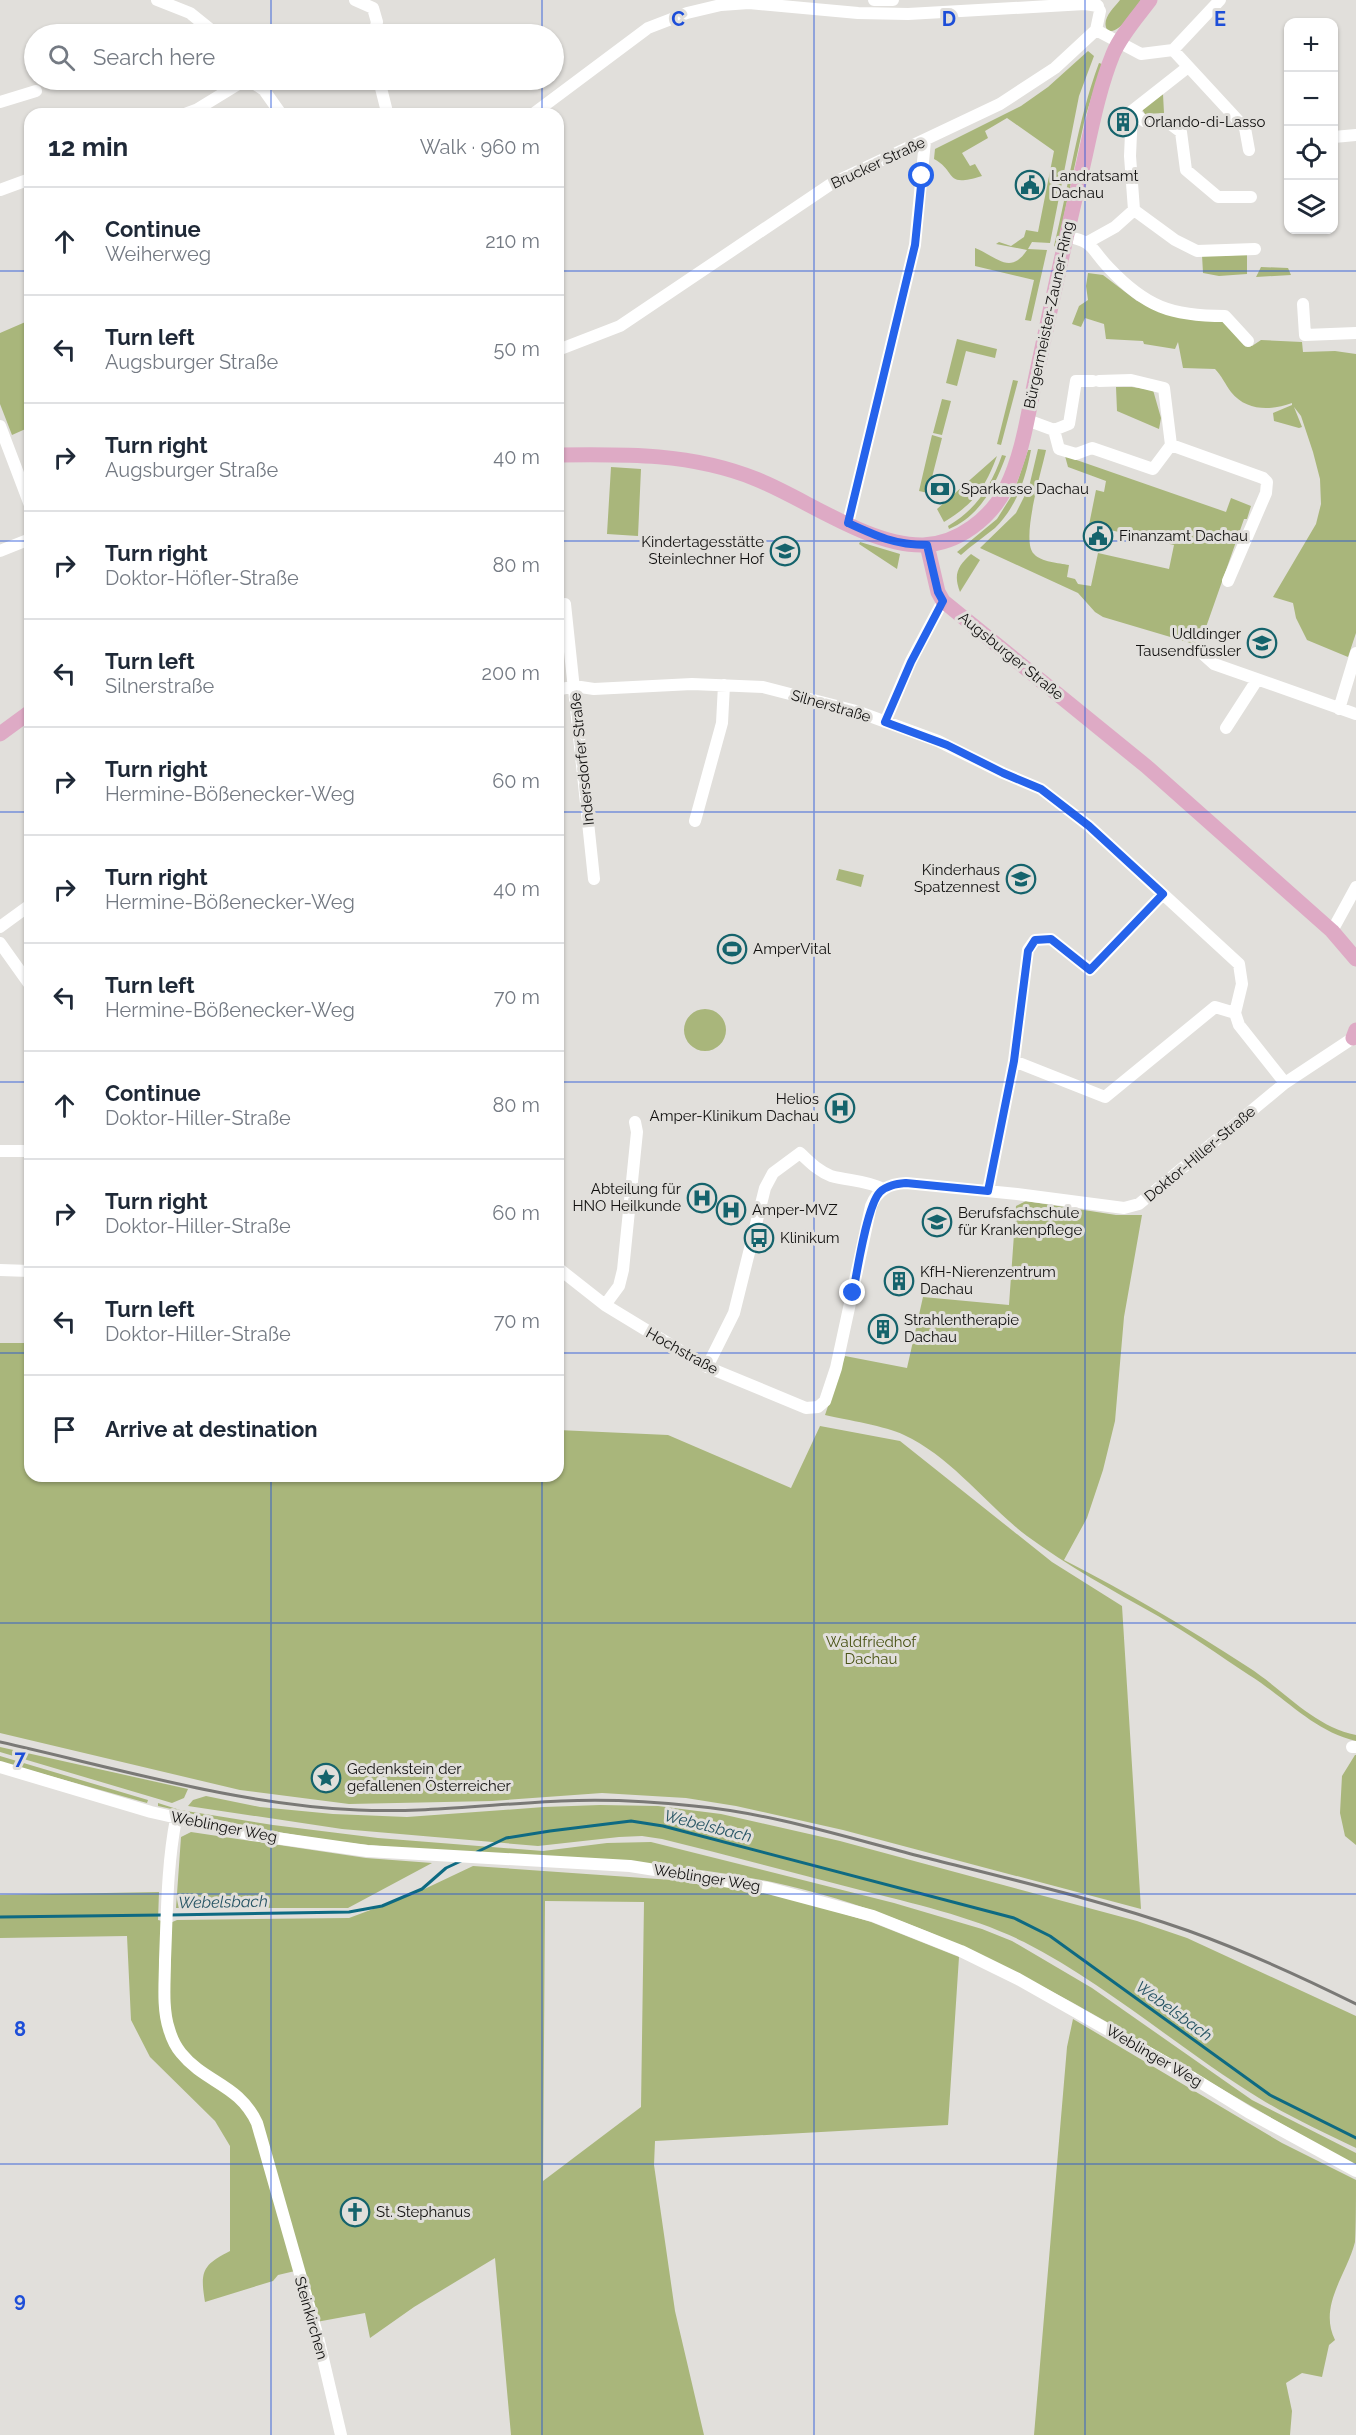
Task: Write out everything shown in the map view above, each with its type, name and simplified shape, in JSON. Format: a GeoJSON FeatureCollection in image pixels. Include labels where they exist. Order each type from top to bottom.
{"type":"FeatureCollection","features":[{"type":"Feature","properties":{"kind":"main road"},"geometry":{"type":"LineString","coordinates":[[1119,44],[1150,0]]}},
{"type":"Feature","properties":{"kind":"main road","name":"Bürgermeister-Zauner-Ring"},"geometry":{"type":"LineString","coordinates":[[927,545],[962,534],[984,518],[1006,487],[1027,420],[1066,236],[1100,92],[1119,44]]}},
{"type":"Feature","properties":{"kind":"main road"},"geometry":{"type":"LineString","coordinates":[[564,455],[624,454],[702,462],[756,479],[879,537],[899,544],[927,545]]}},
{"type":"Feature","properties":{"kind":"main road","name":"Augsburger Straße"},"geometry":{"type":"LineString","coordinates":[[927,545],[938,592],[943,601],[1146,766],[1332,931],[1355,961]]}},
{"type":"Feature","properties":{"kind":"main road"},"geometry":{"type":"LineString","coordinates":[[0,734],[24,716]]}},
{"type":"Feature","properties":{"kind":"street"},"geometry":{"type":"LineString","coordinates":[[158,0],[186,5],[204,24]]}},
{"type":"Feature","properties":{"kind":"street"},"geometry":{"type":"LineString","coordinates":[[355,0],[373,8],[377,24]]}},
{"type":"Feature","properties":{"kind":"street"},"geometry":{"type":"LineString","coordinates":[[874,0],[893,0]]}},
{"type":"Feature","properties":{"kind":"street"},"geometry":{"type":"LineString","coordinates":[[541,108],[648,28],[721,2],[888,14],[1096,3],[1100,16],[1096,30],[1141,54],[1173,50],[1220,0]]}},
{"type":"Feature","properties":{"kind":"street","name":"Brucker Straße"},"geometry":{"type":"LineString","coordinates":[[564,348],[620,326],[831,184],[1000,104],[1055,68],[1096,30]]}},
{"type":"Feature","properties":{"kind":"street"},"geometry":{"type":"LineString","coordinates":[[1173,50],[1245,128],[1249,150]]}},
{"type":"Feature","properties":{"kind":"street"},"geometry":{"type":"LineString","coordinates":[[1188,67],[1132,111],[1130,156],[1134,210],[1175,240],[1197,251],[1255,249]]}},
{"type":"Feature","properties":{"kind":"street"},"geometry":{"type":"LineString","coordinates":[[199,108],[230,90]]}},
{"type":"Feature","properties":{"kind":"street"},"geometry":{"type":"LineString","coordinates":[[264,90],[277,108]]}},
{"type":"Feature","properties":{"kind":"street"},"geometry":{"type":"LineString","coordinates":[[382,90],[386,108]]}},
{"type":"Feature","properties":{"kind":"street"},"geometry":{"type":"LineString","coordinates":[[0,102],[36,91]]}},
{"type":"Feature","properties":{"kind":"street"},"geometry":{"type":"LineString","coordinates":[[1132,111],[1144,121],[1169,123],[1181,132],[1186,170],[1218,197],[1251,196]]}},
{"type":"Feature","properties":{"kind":"street"},"geometry":{"type":"LineString","coordinates":[[1338,137],[1356,135]]}},
{"type":"Feature","properties":{"kind":"street"},"geometry":{"type":"LineString","coordinates":[[848,523],[915,245],[925,141]]}},
{"type":"Feature","properties":{"kind":"street"},"geometry":{"type":"LineString","coordinates":[[0,190],[24,181]]}},
{"type":"Feature","properties":{"kind":"street"},"geometry":{"type":"LineString","coordinates":[[1088,242],[1115,227],[1134,210]]}},
{"type":"Feature","properties":{"kind":"street"},"geometry":{"type":"LineString","coordinates":[[1066,236],[1088,242],[1107,266],[1132,291],[1165,310],[1194,316],[1225,316],[1248,341]]}},
{"type":"Feature","properties":{"kind":"street"},"geometry":{"type":"LineString","coordinates":[[1303,304],[1305,335],[1356,333]]}},
{"type":"Feature","properties":{"kind":"street"},"geometry":{"type":"LineString","coordinates":[[1027,420],[1054,430],[1069,424],[1076,381],[1131,380],[1164,388],[1171,445],[1153,469],[1092,448],[1076,454],[1059,449],[1054,430]]}},
{"type":"Feature","properties":{"kind":"street"},"geometry":{"type":"LineString","coordinates":[[0,426],[3,445],[24,492]]}},
{"type":"Feature","properties":{"kind":"street"},"geometry":{"type":"LineString","coordinates":[[1171,445],[1263,478],[1268,482],[1266,493],[1228,581]]}},
{"type":"Feature","properties":{"kind":"street"},"geometry":{"type":"LineString","coordinates":[[0,551],[24,541]]}},
{"type":"Feature","properties":{"kind":"street"},"geometry":{"type":"LineString","coordinates":[[885,722],[911,662],[943,601]]}},
{"type":"Feature","properties":{"kind":"street","name":"Indersdorfer Straße"},"geometry":{"type":"LineString","coordinates":[[564,624],[574,686],[594,879]]}},
{"type":"Feature","properties":{"kind":"street"},"geometry":{"type":"LineString","coordinates":[[1339,708],[1356,653]]}},
{"type":"Feature","properties":{"kind":"street"},"geometry":{"type":"LineString","coordinates":[[1204,655],[1214,663],[1257,680],[1356,714]]}},
{"type":"Feature","properties":{"kind":"street"},"geometry":{"type":"LineString","coordinates":[[1226,728],[1257,680]]}},
{"type":"Feature","properties":{"kind":"street"},"geometry":{"type":"LineString","coordinates":[[695,821],[722,723],[724,685]]}},
{"type":"Feature","properties":{"kind":"street","name":"Silnerstraße"},"geometry":{"type":"LineString","coordinates":[[564,688],[574,686],[594,689],[724,685],[764,687],[856,711],[947,745],[1041,789],[1089,826],[1239,964],[1242,984],[1235,1013]]}},
{"type":"Feature","properties":{"kind":"street"},"geometry":{"type":"LineString","coordinates":[[1332,931],[1356,887]]}},
{"type":"Feature","properties":{"kind":"street"},"geometry":{"type":"LineString","coordinates":[[988,1191],[1014,1061],[1028,951],[1035,940],[1051,939],[1090,970],[1163,894]]}},
{"type":"Feature","properties":{"kind":"street"},"geometry":{"type":"LineString","coordinates":[[0,927],[24,909]]}},
{"type":"Feature","properties":{"kind":"street"},"geometry":{"type":"LineString","coordinates":[[0,943],[24,977]]}},
{"type":"Feature","properties":{"kind":"street"},"geometry":{"type":"LineString","coordinates":[[1014,1061],[1105,1096],[1215,1007],[1235,1013],[1239,1025],[1285,1083]]}},
{"type":"Feature","properties":{"kind":"street","name":"Doktor-Hiller-Straße"},"geometry":{"type":"LineString","coordinates":[[882,1189],[906,1183],[1124,1208],[1139,1204],[1285,1083],[1355,1035]]}},
{"type":"Feature","properties":{"kind":"street"},"geometry":{"type":"LineString","coordinates":[[605,1305],[619,1286],[623,1270],[637,1132],[635,1122]]}},
{"type":"Feature","properties":{"kind":"street"},"geometry":{"type":"LineString","coordinates":[[0,1151],[24,1151]]}},
{"type":"Feature","properties":{"kind":"street"},"geometry":{"type":"LineString","coordinates":[[707,1367],[734,1313],[765,1188],[773,1173],[800,1153],[817,1169],[831,1176],[872,1183],[882,1189]]}},
{"type":"Feature","properties":{"kind":"street","name":"Hochstraße"},"geometry":{"type":"LineString","coordinates":[[564,1273],[605,1305],[707,1367],[807,1408],[818,1407],[825,1401],[836,1368],[872,1206],[882,1189]]}},
{"type":"Feature","properties":{"kind":"street"},"geometry":{"type":"LineString","coordinates":[[0,1270],[24,1271]]}},
{"type":"Feature","properties":{"kind":"street","name":"Weblinger Weg"},"geometry":{"type":"LineString","coordinates":[[0,1767],[176,1819],[249,1834],[367,1851],[630,1866],[711,1877],[805,1896],[873,1916],[961,1951],[1018,1978],[1248,2112],[1356,2171]]}},
{"type":"Feature","properties":{"kind":"street","name":"Steinkirchen"},"geometry":{"type":"LineString","coordinates":[[176,1819],[166,1921],[165,2002],[169,2028],[181,2052],[194,2065],[239,2096],[250,2108],[257,2123],[318,2337],[341,2435]]}},
{"type":"Feature","properties":{"kind":"green space"},"geometry":{"type":"Polygon","coordinates":[[[1120,0],[1141,0],[1122,25],[1113,31],[1108,31],[1106,19],[1120,0]]]}},
{"type":"Feature","properties":{"kind":"green space"},"geometry":{"type":"Polygon","coordinates":[[[1088,51],[1094,56],[1079,96],[1050,243],[1032,242],[1028,249],[1047,250],[1031,321],[1025,320],[1034,280],[975,266],[975,248],[1002,262],[1015,262],[1021,258],[1027,250],[996,244],[999,242],[1011,246],[1024,237],[1026,230],[1038,232],[1054,151],[1007,118],[985,131],[988,138],[962,153],[970,166],[975,164],[982,176],[961,180],[952,177],[934,159],[935,149],[1021,106],[1048,87],[1088,51]]]}},
{"type":"Feature","properties":{"kind":"green space"},"geometry":{"type":"Polygon","coordinates":[[[1099,63],[1102,64],[1085,118],[1057,248],[1054,246],[1079,131],[1099,63]]]}},
{"type":"Feature","properties":{"kind":"green space"},"geometry":{"type":"Polygon","coordinates":[[[1163,94],[1164,113],[1145,114],[1142,109],[1163,94]]]}},
{"type":"Feature","properties":{"kind":"green space"},"geometry":{"type":"Polygon","coordinates":[[[1247,254],[1247,274],[1219,276],[1203,273],[1202,255],[1247,254]]]}},
{"type":"Feature","properties":{"kind":"green space"},"geometry":{"type":"Polygon","coordinates":[[[1261,267],[1288,268],[1291,275],[1256,277],[1261,267]]]}},
{"type":"Feature","properties":{"kind":"green space"},"geometry":{"type":"Polygon","coordinates":[[[1088,273],[1103,275],[1137,301],[1222,320],[1252,346],[1261,340],[1302,342],[1303,352],[1335,351],[1356,354],[1356,633],[1348,657],[1307,640],[1296,618],[1293,603],[1273,597],[1316,524],[1321,504],[1320,479],[1301,416],[1294,407],[1302,427],[1299,428],[1274,421],[1273,413],[1292,403],[1267,408],[1251,406],[1231,392],[1215,369],[1183,368],[1178,342],[1175,349],[1144,344],[1143,341],[1106,339],[1104,324],[1085,318],[1081,327],[1072,324],[1079,306],[1088,300],[1086,286],[1088,273]]]}},
{"type":"Feature","properties":{"kind":"green space"},"geometry":{"type":"Polygon","coordinates":[[[24,323],[24,430],[12,435],[0,404],[0,333],[24,323]]]}},
{"type":"Feature","properties":{"kind":"green space"},"geometry":{"type":"Polygon","coordinates":[[[957,339],[997,349],[995,358],[966,351],[957,386],[946,383],[957,339]]]}},
{"type":"Feature","properties":{"kind":"green space"},"geometry":{"type":"Polygon","coordinates":[[[1013,380],[1018,381],[1001,445],[997,444],[1013,380]]]}},
{"type":"Feature","properties":{"kind":"green space"},"geometry":{"type":"Polygon","coordinates":[[[1116,387],[1153,390],[1161,418],[1159,429],[1117,411],[1116,387]]]}},
{"type":"Feature","properties":{"kind":"green space"},"geometry":{"type":"Polygon","coordinates":[[[942,399],[951,401],[942,435],[933,433],[942,399]]]}},
{"type":"Feature","properties":{"kind":"green space"},"geometry":{"type":"Polygon","coordinates":[[[932,435],[942,438],[928,493],[919,491],[932,435]]]}},
{"type":"Feature","properties":{"kind":"green space"},"geometry":{"type":"Polygon","coordinates":[[[1038,449],[1046,450],[1031,521],[1030,547],[1041,559],[1069,565],[1067,577],[1075,579],[1078,584],[1091,586],[1098,553],[1169,569],[1174,545],[1089,525],[1096,490],[1104,492],[1106,481],[1068,467],[1065,456],[1226,512],[1231,498],[1251,506],[1247,519],[1244,519],[1205,630],[1194,644],[1103,617],[1095,612],[1078,593],[980,548],[1016,513],[1029,487],[1038,449]]]}},
{"type":"Feature","properties":{"kind":"green space"},"geometry":{"type":"Polygon","coordinates":[[[1028,450],[1031,450],[1023,482],[1009,511],[995,528],[961,555],[957,552],[997,519],[1014,492],[1028,450]]]}},
{"type":"Feature","properties":{"kind":"green space"},"geometry":{"type":"Polygon","coordinates":[[[1002,455],[1006,456],[985,499],[969,516],[949,529],[948,526],[967,512],[982,496],[1002,455]]]}},
{"type":"Feature","properties":{"kind":"green space"},"geometry":{"type":"Polygon","coordinates":[[[997,456],[983,486],[971,502],[944,522],[937,509],[997,456]]]}},
{"type":"Feature","properties":{"kind":"green space"},"geometry":{"type":"Polygon","coordinates":[[[611,467],[641,469],[638,536],[607,534],[611,467]]]}},
{"type":"Feature","properties":{"kind":"green space"},"geometry":{"type":"Polygon","coordinates":[[[860,542],[900,554],[897,569],[859,544],[860,542]]]}},
{"type":"Feature","properties":{"kind":"green space"},"geometry":{"type":"Polygon","coordinates":[[[971,554],[980,560],[960,592],[957,580],[958,571],[971,554]]]}},
{"type":"Feature","properties":{"kind":"green space"},"geometry":{"type":"Polygon","coordinates":[[[839,869],[864,875],[861,887],[836,880],[839,869]]]}},
{"type":"Feature","properties":{"kind":"green space"},"geometry":{"type":"Polygon","coordinates":[[[705,1009],[713,1010],[720,1015],[725,1022],[725,1038],[720,1045],[713,1050],[705,1051],[697,1050],[690,1045],[685,1038],[684,1030],[685,1022],[690,1015],[697,1010],[705,1009]]]}},
{"type":"Feature","properties":{"kind":"green space"},"geometry":{"type":"Polygon","coordinates":[[[1026,1201],[1116,1215],[1142,1215],[1124,1317],[1115,1421],[1103,1470],[1087,1518],[1064,1560],[1203,1638],[1261,1676],[1312,1716],[1356,1735],[1356,1741],[1326,1730],[1313,1722],[1193,1637],[1091,1578],[1043,1547],[1012,1523],[938,1456],[922,1445],[887,1429],[825,1415],[845,1356],[907,1368],[923,1297],[1009,1305],[1016,1206],[1026,1201]]]}},
{"type":"Feature","properties":{"kind":"green space","name":"Waldfriedhof Dachau"},"geometry":{"type":"Polygon","coordinates":[[[0,1343],[24,1343],[24,1482],[564,1482],[564,1430],[668,1435],[791,1488],[820,1426],[900,1441],[1052,1562],[1122,1606],[1141,1909],[843,1830],[736,1806],[686,1798],[602,1793],[492,1801],[349,1804],[240,1790],[0,1733],[0,1343]]]}},
{"type":"Feature","properties":{"kind":"green space"},"geometry":{"type":"Polygon","coordinates":[[[0,1747],[188,1789],[184,1798],[172,1803],[0,1752],[0,1747]]]}},
{"type":"Feature","properties":{"kind":"green space"},"geometry":{"type":"Polygon","coordinates":[[[1355,1755],[1356,1845],[1345,1836],[1340,1813],[1342,1776],[1355,1755]]]}},
{"type":"Feature","properties":{"kind":"green space"},"geometry":{"type":"Polygon","coordinates":[[[0,1756],[148,1800],[147,1803],[0,1762],[0,1756]]]}},
{"type":"Feature","properties":{"kind":"green space"},"geometry":{"type":"Polygon","coordinates":[[[206,1796],[260,1807],[333,1814],[407,1817],[600,1805],[658,1806],[721,1814],[840,1841],[1137,1921],[1187,1938],[1356,2016],[1356,2148],[1259,2098],[1114,1997],[1055,1959],[1005,1933],[944,1912],[662,1839],[642,1836],[619,1837],[538,1846],[342,1829],[188,1806],[193,1800],[206,1796]]]}},
{"type":"Feature","properties":{"kind":"green space"},"geometry":{"type":"Polygon","coordinates":[[[158,1803],[180,1810],[273,1825],[378,1838],[543,1851],[607,1843],[651,1842],[894,1903],[982,1929],[1012,1941],[1092,1988],[1252,2100],[1356,2153],[1356,2165],[1073,2003],[1001,1965],[927,1931],[851,1903],[772,1882],[670,1866],[410,1849],[333,1841],[232,1823],[158,1806],[158,1803]]]}},
{"type":"Feature","properties":{"kind":"green space"},"geometry":{"type":"Polygon","coordinates":[[[191,1832],[366,1858],[432,1863],[348,1908],[176,1908],[181,1837],[191,1832]]]}},
{"type":"Feature","properties":{"kind":"green space"},"geometry":{"type":"Polygon","coordinates":[[[473,1866],[729,1884],[805,1902],[871,1922],[959,1957],[948,2125],[655,2141],[654,2165],[675,2311],[704,2435],[511,2435],[495,2258],[414,2307],[370,2338],[365,2313],[311,2323],[295,2271],[278,2275],[273,2281],[205,2302],[203,2276],[205,2270],[208,2265],[230,2251],[230,2146],[215,2121],[150,2057],[131,2020],[127,1936],[0,1938],[0,1895],[159,1892],[158,1920],[170,1923],[177,1920],[349,1918],[416,1893],[473,1866]],[[545,1901],[543,2181],[641,2107],[644,1902],[545,1901]]]}},
{"type":"Feature","properties":{"kind":"green space"},"geometry":{"type":"Polygon","coordinates":[[[1073,2019],[1282,2143],[1356,2180],[1355,2242],[1336,2290],[1330,2315],[1335,2340],[1329,2345],[1322,2377],[1302,2373],[1286,2383],[1292,2411],[1290,2435],[1034,2435],[1067,2047],[1073,2019]]]}},
{"type":"Feature","properties":{"kind":"waterway","name":"Webelsbach"},"geometry":{"type":"LineString","coordinates":[[477,1852],[506,1838],[631,1821],[663,1826],[1014,1918],[1050,1936],[1270,2095],[1356,2138]]}},
{"type":"Feature","properties":{"kind":"waterway","name":"Webelsbach"},"geometry":{"type":"LineString","coordinates":[[169,1915],[349,1912],[382,1906],[422,1889],[446,1868],[461,1861]]}},
{"type":"Feature","properties":{"kind":"waterway","name":"Webelsbach"},"geometry":{"type":"LineString","coordinates":[[0,1917],[162,1915]]}},
{"type":"Feature","properties":{"kind":"railway"},"geometry":{"type":"LineString","coordinates":[[0,1742],[178,1784],[313,1807],[383,1811],[611,1800],[677,1804],[751,1814],[807,1826],[1122,1909],[1211,1939],[1253,1956],[1356,2004]]}},
{"type":"Feature","properties":{"kind":"place","name":"Orlando-di-Lasso"},"geometry":{"type":"Point","coordinates":[1123,122]}},
{"type":"Feature","properties":{"kind":"place","name":"Landratsamt Dachau"},"geometry":{"type":"Point","coordinates":[1030,185]}},
{"type":"Feature","properties":{"kind":"place","name":"Sparkasse Dachau"},"geometry":{"type":"Point","coordinates":[940,489]}},
{"type":"Feature","properties":{"kind":"place","name":"Finanzamt Dachau"},"geometry":{"type":"Point","coordinates":[1098,536]}},
{"type":"Feature","properties":{"kind":"place","name":"Kindertagesstätte Steinlechner Hof"},"geometry":{"type":"Point","coordinates":[785,551]}},
{"type":"Feature","properties":{"kind":"place","name":"Udldinger Tausendfüssler"},"geometry":{"type":"Point","coordinates":[1262,643]}},
{"type":"Feature","properties":{"kind":"place","name":"Kinderhaus Spatzennest"},"geometry":{"type":"Point","coordinates":[1021,879]}},
{"type":"Feature","properties":{"kind":"place","name":"AmperVital"},"geometry":{"type":"Point","coordinates":[732,949]}},
{"type":"Feature","properties":{"kind":"place","name":"Helios Amper-Klinikum Dachau"},"geometry":{"type":"Point","coordinates":[840,1108]}},
{"type":"Feature","properties":{"kind":"place","name":"Abteilung für HNO Heilkunde"},"geometry":{"type":"Point","coordinates":[702,1198]}},
{"type":"Feature","properties":{"kind":"place","name":"Amper-MVZ"},"geometry":{"type":"Point","coordinates":[731,1210]}},
{"type":"Feature","properties":{"kind":"place","name":"Berufsfachschule für Krankenpflege"},"geometry":{"type":"Point","coordinates":[937,1222]}},
{"type":"Feature","properties":{"kind":"place","name":"Klinikum"},"geometry":{"type":"Point","coordinates":[759,1238]}},
{"type":"Feature","properties":{"kind":"place","name":"KfH-Nierenzentrum Dachau"},"geometry":{"type":"Point","coordinates":[899,1281]}},
{"type":"Feature","properties":{"kind":"place","name":"Strahlentherapie Dachau"},"geometry":{"type":"Point","coordinates":[883,1329]}},
{"type":"Feature","properties":{"kind":"place","name":"Gedenkstein der gefallenen Österreicher"},"geometry":{"type":"Point","coordinates":[326,1778]}},
{"type":"Feature","properties":{"kind":"place","name":"St. Stephanus"},"geometry":{"type":"Point","coordinates":[355,2212]}},
{"type":"Feature","properties":{"kind":"route"},"geometry":{"type":"LineString","coordinates":[[853,1293],[872,1206],[874,1199],[882,1189],[906,1183],[988,1191],[1014,1061],[1028,951],[1035,940],[1051,939],[1090,970],[1163,894],[1089,826],[1041,789],[947,745],[885,722],[931,620],[943,601],[938,592],[927,545],[899,544],[848,523],[915,245],[922,176]]}}]}
